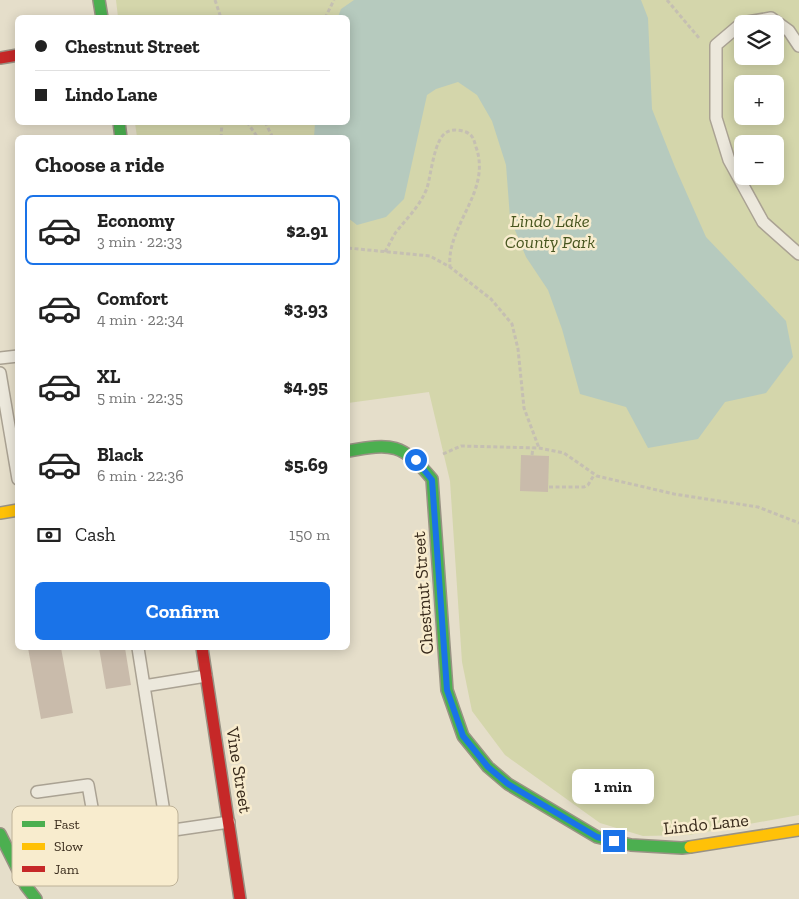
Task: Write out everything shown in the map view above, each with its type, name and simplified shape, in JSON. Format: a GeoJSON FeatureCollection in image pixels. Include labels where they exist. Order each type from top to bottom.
{"type":"FeatureCollection","features":[{"type":"Feature","properties":{"kind":"street"},"geometry":{"type":"LineString","coordinates":[[99,0],[102,15]]}},
{"type":"Feature","properties":{"kind":"street"},"geometry":{"type":"LineString","coordinates":[[0,58],[15,56]]}},
{"type":"Feature","properties":{"kind":"street","name":"Chestnut Street"},"geometry":{"type":"LineString","coordinates":[[350,451],[371,446],[394,446],[416,460],[432,480],[447,690],[463,736],[488,767]]}},
{"type":"Feature","properties":{"kind":"street"},"geometry":{"type":"LineString","coordinates":[[0,513],[15,510]]}},
{"type":"Feature","properties":{"kind":"street","name":"Vine Street"},"geometry":{"type":"LineString","coordinates":[[202,650],[240,899]]}},
{"type":"Feature","properties":{"kind":"street","name":"Lindo Lane"},"geometry":{"type":"LineString","coordinates":[[488,767],[508,784],[597,837],[631,845],[682,848],[799,830]]}},
{"type":"Feature","properties":{"kind":"street"},"geometry":{"type":"LineString","coordinates":[[2,839],[12,859]]}},
{"type":"Feature","properties":{"kind":"street"},"geometry":{"type":"LineString","coordinates":[[26,886],[36,899]]}},
{"type":"Feature","properties":{"kind":"lane"},"geometry":{"type":"LineString","coordinates":[[799,46],[789,32],[771,18],[742,23],[716,45],[716,118],[729,160],[763,222],[799,254]]}},
{"type":"Feature","properties":{"kind":"lane"},"geometry":{"type":"LineString","coordinates":[[0,358],[15,356]]}},
{"type":"Feature","properties":{"kind":"lane"},"geometry":{"type":"LineString","coordinates":[[0,373],[15,461]]}},
{"type":"Feature","properties":{"kind":"lane"},"geometry":{"type":"LineString","coordinates":[[138,650],[164,806]]}},
{"type":"Feature","properties":{"kind":"lane"},"geometry":{"type":"LineString","coordinates":[[144,686],[206,676]]}},
{"type":"Feature","properties":{"kind":"lane"},"geometry":{"type":"LineString","coordinates":[[37,792],[88,785],[92,806]]}},
{"type":"Feature","properties":{"kind":"lane"},"geometry":{"type":"LineString","coordinates":[[178,830],[229,822]]}},
{"type":"Feature","properties":{"kind":"path"},"geometry":{"type":"LineString","coordinates":[[215,0],[221,15]]}},
{"type":"Feature","properties":{"kind":"path"},"geometry":{"type":"LineString","coordinates":[[326,15],[334,0]]}},
{"type":"Feature","properties":{"kind":"path"},"geometry":{"type":"LineString","coordinates":[[667,0],[698,38],[716,45]]}},
{"type":"Feature","properties":{"kind":"path"},"geometry":{"type":"LineString","coordinates":[[385,252],[396,233],[418,207],[427,187],[431,164],[442,135],[448,131],[460,130],[473,137],[480,157],[478,180],[471,202],[454,238],[449,257],[450,267]]}},
{"type":"Feature","properties":{"kind":"path"},"geometry":{"type":"LineString","coordinates":[[350,248],[430,256],[450,267],[491,299],[512,324],[518,349],[524,408],[539,448]]}},
{"type":"Feature","properties":{"kind":"path"},"geometry":{"type":"LineString","coordinates":[[419,464],[461,446],[539,448],[564,453],[594,475],[674,494],[758,506],[799,523]]}},
{"type":"Feature","properties":{"kind":"path"},"geometry":{"type":"LineString","coordinates":[[532,455],[533,448]]}},
{"type":"Feature","properties":{"kind":"path"},"geometry":{"type":"LineString","coordinates":[[548,488],[584,487],[588,485],[594,475]]}},
{"type":"Feature","properties":{"kind":"green space","name":"Lindo Lake County Park"},"geometry":{"type":"Polygon","coordinates":[[[116,0],[799,0],[799,815],[689,835],[643,836],[600,823],[505,755],[472,711],[462,662],[450,481],[429,392],[350,403],[350,135],[137,135],[135,125],[350,125],[350,15],[118,15],[116,0]]]}},
{"type":"Feature","properties":{"kind":"shaded area"},"geometry":{"type":"Polygon","coordinates":[[[354,0],[641,0],[648,18],[652,109],[706,237],[786,321],[793,357],[766,393],[725,402],[698,439],[648,448],[626,407],[580,394],[562,329],[548,290],[526,257],[510,218],[506,165],[492,121],[477,95],[458,82],[436,89],[427,95],[404,199],[386,217],[357,225],[350,220],[350,135],[314,135],[315,125],[350,125],[350,15],[339,15],[341,9],[354,0]]]}},
{"type":"Feature","properties":{"kind":"building"},"geometry":{"type":"Polygon","coordinates":[[[521,455],[549,456],[548,492],[520,491],[521,455]]]}},
{"type":"Feature","properties":{"kind":"building"},"geometry":{"type":"Polygon","coordinates":[[[28,650],[61,650],[73,713],[41,719],[28,650]]]}},
{"type":"Feature","properties":{"kind":"building"},"geometry":{"type":"Polygon","coordinates":[[[99,650],[125,650],[131,685],[106,689],[99,650]]]}},
{"type":"Feature","properties":{"kind":"traffic: fast"},"geometry":{"type":"LineString","coordinates":[[99,0],[102,15]]}},
{"type":"Feature","properties":{"kind":"traffic: fast"},"geometry":{"type":"LineString","coordinates":[[119,125],[121,135]]}},
{"type":"Feature","properties":{"kind":"traffic: fast"},"geometry":{"type":"LineString","coordinates":[[350,451],[375,447],[395,448],[412,458],[432,479],[447,690],[463,736],[488,767],[508,784],[597,837],[631,845],[690,847]]}},
{"type":"Feature","properties":{"kind":"traffic: fast"},"geometry":{"type":"LineString","coordinates":[[0,834],[12,858]]}},
{"type":"Feature","properties":{"kind":"traffic: fast"},"geometry":{"type":"LineString","coordinates":[[26,886],[36,899]]}},
{"type":"Feature","properties":{"kind":"traffic: slow"},"geometry":{"type":"LineString","coordinates":[[0,513],[15,510]]}},
{"type":"Feature","properties":{"kind":"traffic: slow"},"geometry":{"type":"LineString","coordinates":[[690,847],[799,830]]}},
{"type":"Feature","properties":{"kind":"traffic: jam"},"geometry":{"type":"LineString","coordinates":[[0,58],[15,56]]}},
{"type":"Feature","properties":{"kind":"traffic: jam"},"geometry":{"type":"LineString","coordinates":[[202,650],[240,899]]}},
{"type":"Feature","properties":{"kind":"route"},"geometry":{"type":"LineString","coordinates":[[416,460],[432,480],[447,690],[463,736],[488,767],[508,784],[597,837],[614,841]]}}]}
